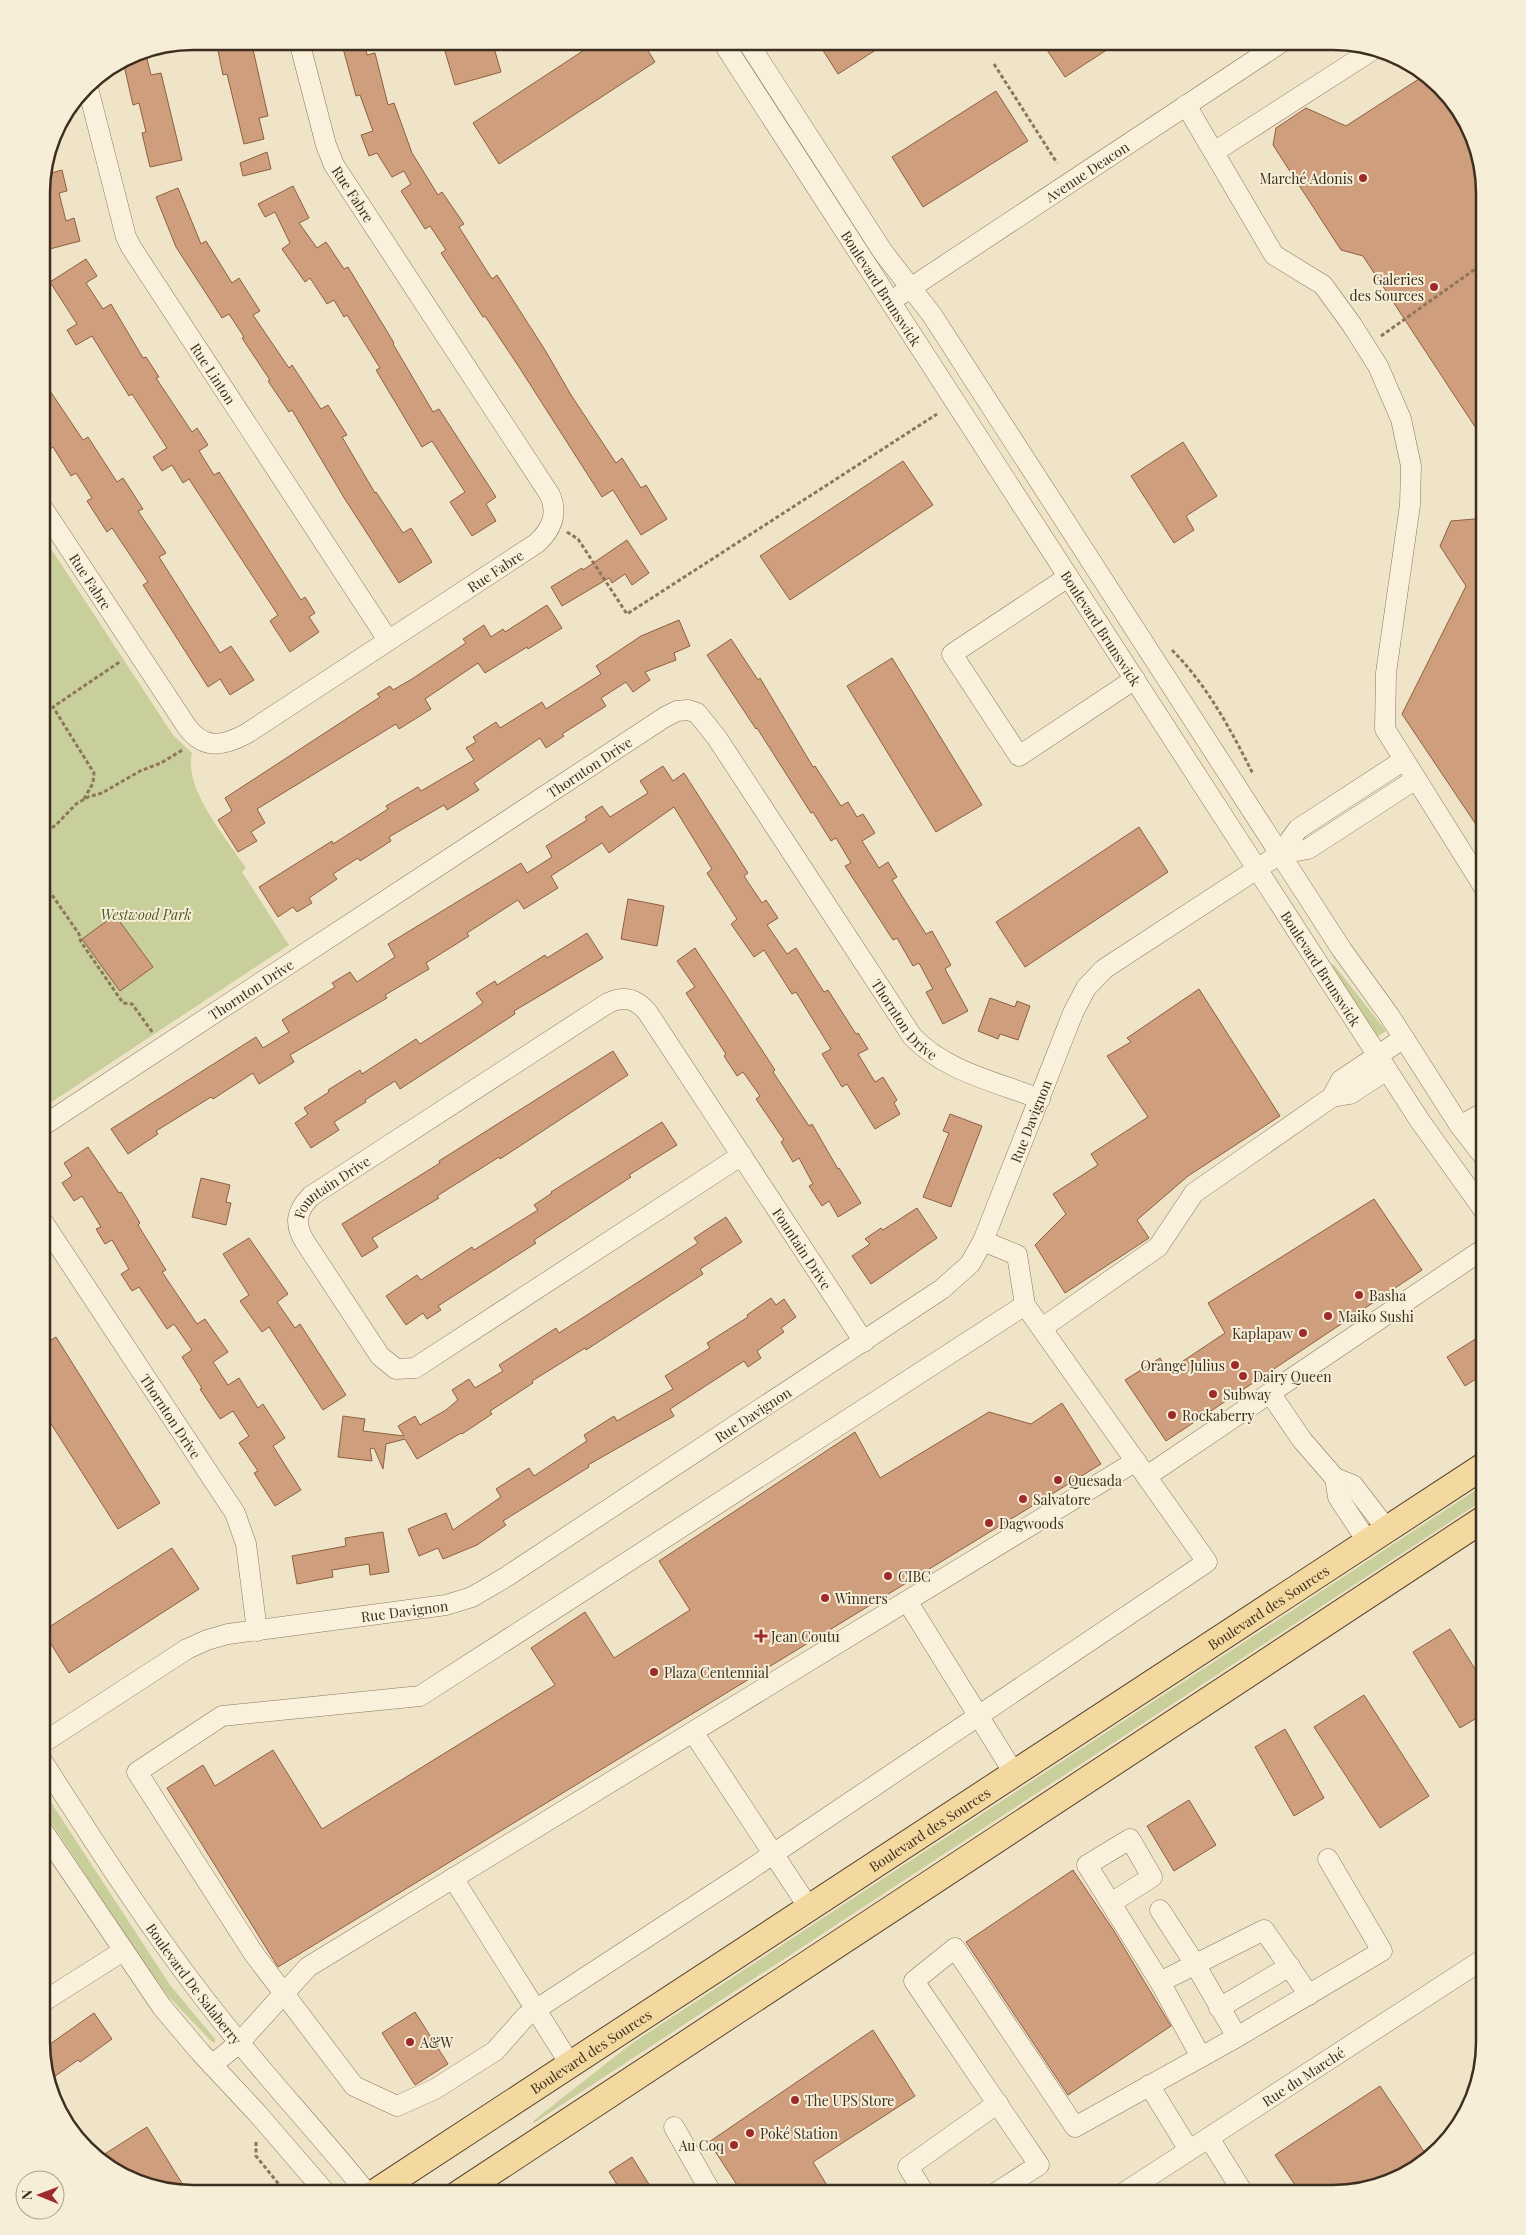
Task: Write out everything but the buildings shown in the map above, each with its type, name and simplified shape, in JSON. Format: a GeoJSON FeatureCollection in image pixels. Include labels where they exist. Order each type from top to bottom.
{"type":"FeatureCollection","features":[{"type":"Feature","properties":{"kind":"main road","name":"Boulevard des Sources"},"geometry":{"type":"LineString","coordinates":[[388,2185],[1476,1470]]}},
{"type":"Feature","properties":{"kind":"main road"},"geometry":{"type":"LineString","coordinates":[[472,2185],[1476,1524]]}},
{"type":"Feature","properties":{"kind":"street","name":"Rue Fabre"},"geometry":{"type":"LineString","coordinates":[[50,519],[187,727],[195,737],[201,740],[224,743],[246,734],[537,543],[549,530],[555,511],[545,486],[334,165],[326,145],[301,50]]}},
{"type":"Feature","properties":{"kind":"street","name":"Boulevard Brunswick"},"geometry":{"type":"LineString","coordinates":[[728,50],[1420,1121],[1476,1199]]}},
{"type":"Feature","properties":{"kind":"street","name":"Boulevard Brunswick"},"geometry":{"type":"LineString","coordinates":[[753,50],[883,252],[932,315],[1342,950],[1404,1038],[1460,1126],[1476,1146]]}},
{"type":"Feature","properties":{"kind":"street","name":"Avenue Deacon"},"geometry":{"type":"LineString","coordinates":[[890,301],[1270,50]]}},
{"type":"Feature","properties":{"kind":"street"},"geometry":{"type":"LineString","coordinates":[[1214,152],[1365,54]]}},
{"type":"Feature","properties":{"kind":"street","name":"Rue Linton"},"geometry":{"type":"LineString","coordinates":[[90,95],[126,237],[134,254],[388,640]]}},
{"type":"Feature","properties":{"kind":"street"},"geometry":{"type":"LineString","coordinates":[[1186,106],[1274,255],[1323,285],[1366,347],[1378,366],[1401,419],[1411,466],[1410,505],[1386,673],[1385,729],[1476,875]]}},
{"type":"Feature","properties":{"kind":"street"},"geometry":{"type":"LineString","coordinates":[[1068,577],[952,654],[1019,756],[1134,679]]}},
{"type":"Feature","properties":{"kind":"street","name":"Thornton Drive"},"geometry":{"type":"LineString","coordinates":[[50,1121],[665,717],[683,710],[697,713],[717,738],[902,1024],[916,1040],[930,1053],[954,1066],[1040,1099]]}},
{"type":"Feature","properties":{"kind":"street"},"geometry":{"type":"LineString","coordinates":[[1280,854],[1298,829],[1404,760]]}},
{"type":"Feature","properties":{"kind":"street"},"geometry":{"type":"LineString","coordinates":[[1280,854],[1308,849],[1416,779]]}},
{"type":"Feature","properties":{"kind":"street","name":"Rue Davignon"},"geometry":{"type":"LineString","coordinates":[[50,1738],[187,1649],[217,1637],[436,1607],[472,1597],[506,1577],[864,1342],[953,1281],[970,1264],[983,1242],[1073,1013],[1091,982],[1104,969],[1135,947],[1280,854]]}},
{"type":"Feature","properties":{"kind":"street","name":"Fountain Drive"},"geometry":{"type":"LineString","coordinates":[[742,1155],[415,1368],[392,1367],[380,1356],[305,1242],[298,1226],[299,1212],[312,1196],[616,999],[632,999],[638,1002],[648,1013],[742,1155],[864,1342]]}},
{"type":"Feature","properties":{"kind":"street"},"geometry":{"type":"LineString","coordinates":[[1042,1328],[1158,1247],[1194,1193],[1332,1097],[1341,1080],[1383,1063],[1404,1038]]}},
{"type":"Feature","properties":{"kind":"street"},"geometry":{"type":"LineString","coordinates":[[1460,1126],[1476,1117]]}},
{"type":"Feature","properties":{"kind":"street","name":"Thornton Drive"},"geometry":{"type":"LineString","coordinates":[[50,1233],[235,1513],[246,1544],[258,1631]]}},
{"type":"Feature","properties":{"kind":"street"},"geometry":{"type":"LineString","coordinates":[[983,1242],[1017,1256],[1026,1304],[1207,1562],[978,1717],[536,2009],[526,2016],[495,2051],[435,2089],[396,2106],[354,2086],[254,1954],[138,1772],[222,1716],[420,1696],[1026,1304]]}},
{"type":"Feature","properties":{"kind":"street"},"geometry":{"type":"LineString","coordinates":[[212,2066],[239,2043],[308,1967],[907,1601],[1141,1469],[1270,1393],[1476,1254]]}},
{"type":"Feature","properties":{"kind":"street"},"geometry":{"type":"LineString","coordinates":[[1270,1393],[1302,1440],[1335,1478],[1353,1485],[1376,1534]]}},
{"type":"Feature","properties":{"kind":"street"},"geometry":{"type":"LineString","coordinates":[[907,1601],[1014,1773]]}},
{"type":"Feature","properties":{"kind":"street"},"geometry":{"type":"LineString","coordinates":[[692,1732],[809,1908]]}},
{"type":"Feature","properties":{"kind":"street","name":"Boulevard De Salaberry"},"geometry":{"type":"LineString","coordinates":[[50,1772],[163,1942],[239,2043],[359,2185]]}},
{"type":"Feature","properties":{"kind":"street"},"geometry":{"type":"LineString","coordinates":[[1111,1903],[1152,1877],[1130,1839],[1086,1865],[1160,1982],[1201,2057]]}},
{"type":"Feature","properties":{"kind":"street"},"geometry":{"type":"LineString","coordinates":[[50,1842],[162,2007],[318,2185]]}},
{"type":"Feature","properties":{"kind":"street"},"geometry":{"type":"LineString","coordinates":[[1008,2185],[1039,2165],[914,1980],[955,1948],[1075,2127],[1237,2038],[1382,1951],[1328,1859]]}},
{"type":"Feature","properties":{"kind":"street"},"geometry":{"type":"LineString","coordinates":[[453,1878],[570,2064]]}},
{"type":"Feature","properties":{"kind":"street"},"geometry":{"type":"LineString","coordinates":[[1160,1910],[1237,2038]]}},
{"type":"Feature","properties":{"kind":"street"},"geometry":{"type":"LineString","coordinates":[[1160,1982],[1264,1930],[1309,1995]]}},
{"type":"Feature","properties":{"kind":"street"},"geometry":{"type":"LineString","coordinates":[[50,1997],[123,1951]]}},
{"type":"Feature","properties":{"kind":"street","name":"Rue du Marché"},"geometry":{"type":"LineString","coordinates":[[1136,2185],[1476,1964]]}},
{"type":"Feature","properties":{"kind":"street"},"geometry":{"type":"LineString","coordinates":[[1219,2008],[1290,1966]]}},
{"type":"Feature","properties":{"kind":"street"},"geometry":{"type":"LineString","coordinates":[[1149,2086],[1189,2150]]}},
{"type":"Feature","properties":{"kind":"street"},"geometry":{"type":"LineString","coordinates":[[919,2185],[908,2167],[998,2103]]}},
{"type":"Feature","properties":{"kind":"street"},"geometry":{"type":"LineString","coordinates":[[674,2126],[707,2185]]}},
{"type":"Feature","properties":{"kind":"street"},"geometry":{"type":"LineString","coordinates":[[1209,2138],[1238,2185]]}},
{"type":"Feature","properties":{"kind":"path"},"geometry":{"type":"LineString","coordinates":[[994,64],[1057,162]]}},
{"type":"Feature","properties":{"kind":"path"},"geometry":{"type":"LineString","coordinates":[[1366,347],[1476,267]]}},
{"type":"Feature","properties":{"kind":"path"},"geometry":{"type":"LineString","coordinates":[[567,532],[572,533],[578,539],[627,614],[937,414]]}},
{"type":"Feature","properties":{"kind":"path"},"geometry":{"type":"LineString","coordinates":[[84,799],[93,783],[94,773],[53,707],[123,660]]}},
{"type":"Feature","properties":{"kind":"path"},"geometry":{"type":"LineString","coordinates":[[50,829],[76,804],[84,799],[102,793],[184,748]]}},
{"type":"Feature","properties":{"kind":"path"},"geometry":{"type":"LineString","coordinates":[[50,891],[80,934],[81,942],[123,1003],[132,1004],[154,1035]]}},
{"type":"Feature","properties":{"kind":"path"},"geometry":{"type":"LineString","coordinates":[[256,2156],[279,2185]]}},
{"type":"Feature","properties":{"kind":"green space","name":"Westwood Park"},"geometry":{"type":"Polygon","coordinates":[[[50,547],[173,735],[192,753],[191,767],[194,782],[208,813],[246,868],[242,872],[289,945],[50,1103],[50,547]]]}},
{"type":"Feature","properties":{"kind":"green space"},"geometry":{"type":"Polygon","coordinates":[[[1334,965],[1386,1031],[1377,1037],[1331,966],[1334,965]]]}},
{"type":"Feature","properties":{"kind":"green space"},"geometry":{"type":"Polygon","coordinates":[[[1476,1490],[1476,1505],[534,2123],[533,2121],[631,2044],[1476,1490]]]}},
{"type":"Feature","properties":{"kind":"green space"},"geometry":{"type":"Polygon","coordinates":[[[50,1801],[170,1985],[215,2039],[215,2043],[169,1997],[139,1956],[50,1821],[50,1801]]]}},
{"type":"Feature","properties":{"kind":"place","name":"Marché Adonis"},"geometry":{"type":"Point","coordinates":[1363,178]}},
{"type":"Feature","properties":{"kind":"place","name":"Galeries des Sources"},"geometry":{"type":"Point","coordinates":[1434,287]}},
{"type":"Feature","properties":{"kind":"place","name":"Basha"},"geometry":{"type":"Point","coordinates":[1359,1295]}},
{"type":"Feature","properties":{"kind":"place","name":"Maiko Sushi"},"geometry":{"type":"Point","coordinates":[1328,1316]}},
{"type":"Feature","properties":{"kind":"place","name":"Kaplapaw"},"geometry":{"type":"Point","coordinates":[1303,1333]}},
{"type":"Feature","properties":{"kind":"place","name":"Orange Julius"},"geometry":{"type":"Point","coordinates":[1235,1365]}},
{"type":"Feature","properties":{"kind":"place","name":"Dairy Queen"},"geometry":{"type":"Point","coordinates":[1243,1376]}},
{"type":"Feature","properties":{"kind":"place","name":"Subway"},"geometry":{"type":"Point","coordinates":[1213,1394]}},
{"type":"Feature","properties":{"kind":"place","name":"Rockaberry"},"geometry":{"type":"Point","coordinates":[1172,1415]}},
{"type":"Feature","properties":{"kind":"place","name":"Quesada"},"geometry":{"type":"Point","coordinates":[1058,1480]}},
{"type":"Feature","properties":{"kind":"place","name":"Salvatore"},"geometry":{"type":"Point","coordinates":[1023,1499]}},
{"type":"Feature","properties":{"kind":"place","name":"Dagwoods"},"geometry":{"type":"Point","coordinates":[989,1523]}},
{"type":"Feature","properties":{"kind":"place","name":"CIBC"},"geometry":{"type":"Point","coordinates":[888,1576]}},
{"type":"Feature","properties":{"kind":"place","name":"Winners"},"geometry":{"type":"Point","coordinates":[825,1598]}},
{"type":"Feature","properties":{"kind":"place","name":"Jean Coutu"},"geometry":{"type":"Point","coordinates":[761,1636]}},
{"type":"Feature","properties":{"kind":"place","name":"Plaza Centennial"},"geometry":{"type":"Point","coordinates":[654,1672]}},
{"type":"Feature","properties":{"kind":"place","name":"A&W"},"geometry":{"type":"Point","coordinates":[410,2042]}},
{"type":"Feature","properties":{"kind":"place","name":"The UPS Store"},"geometry":{"type":"Point","coordinates":[795,2100]}},
{"type":"Feature","properties":{"kind":"place","name":"Poké Station"},"geometry":{"type":"Point","coordinates":[750,2133]}},
{"type":"Feature","properties":{"kind":"place","name":"Au Coq"},"geometry":{"type":"Point","coordinates":[734,2145]}}]}
